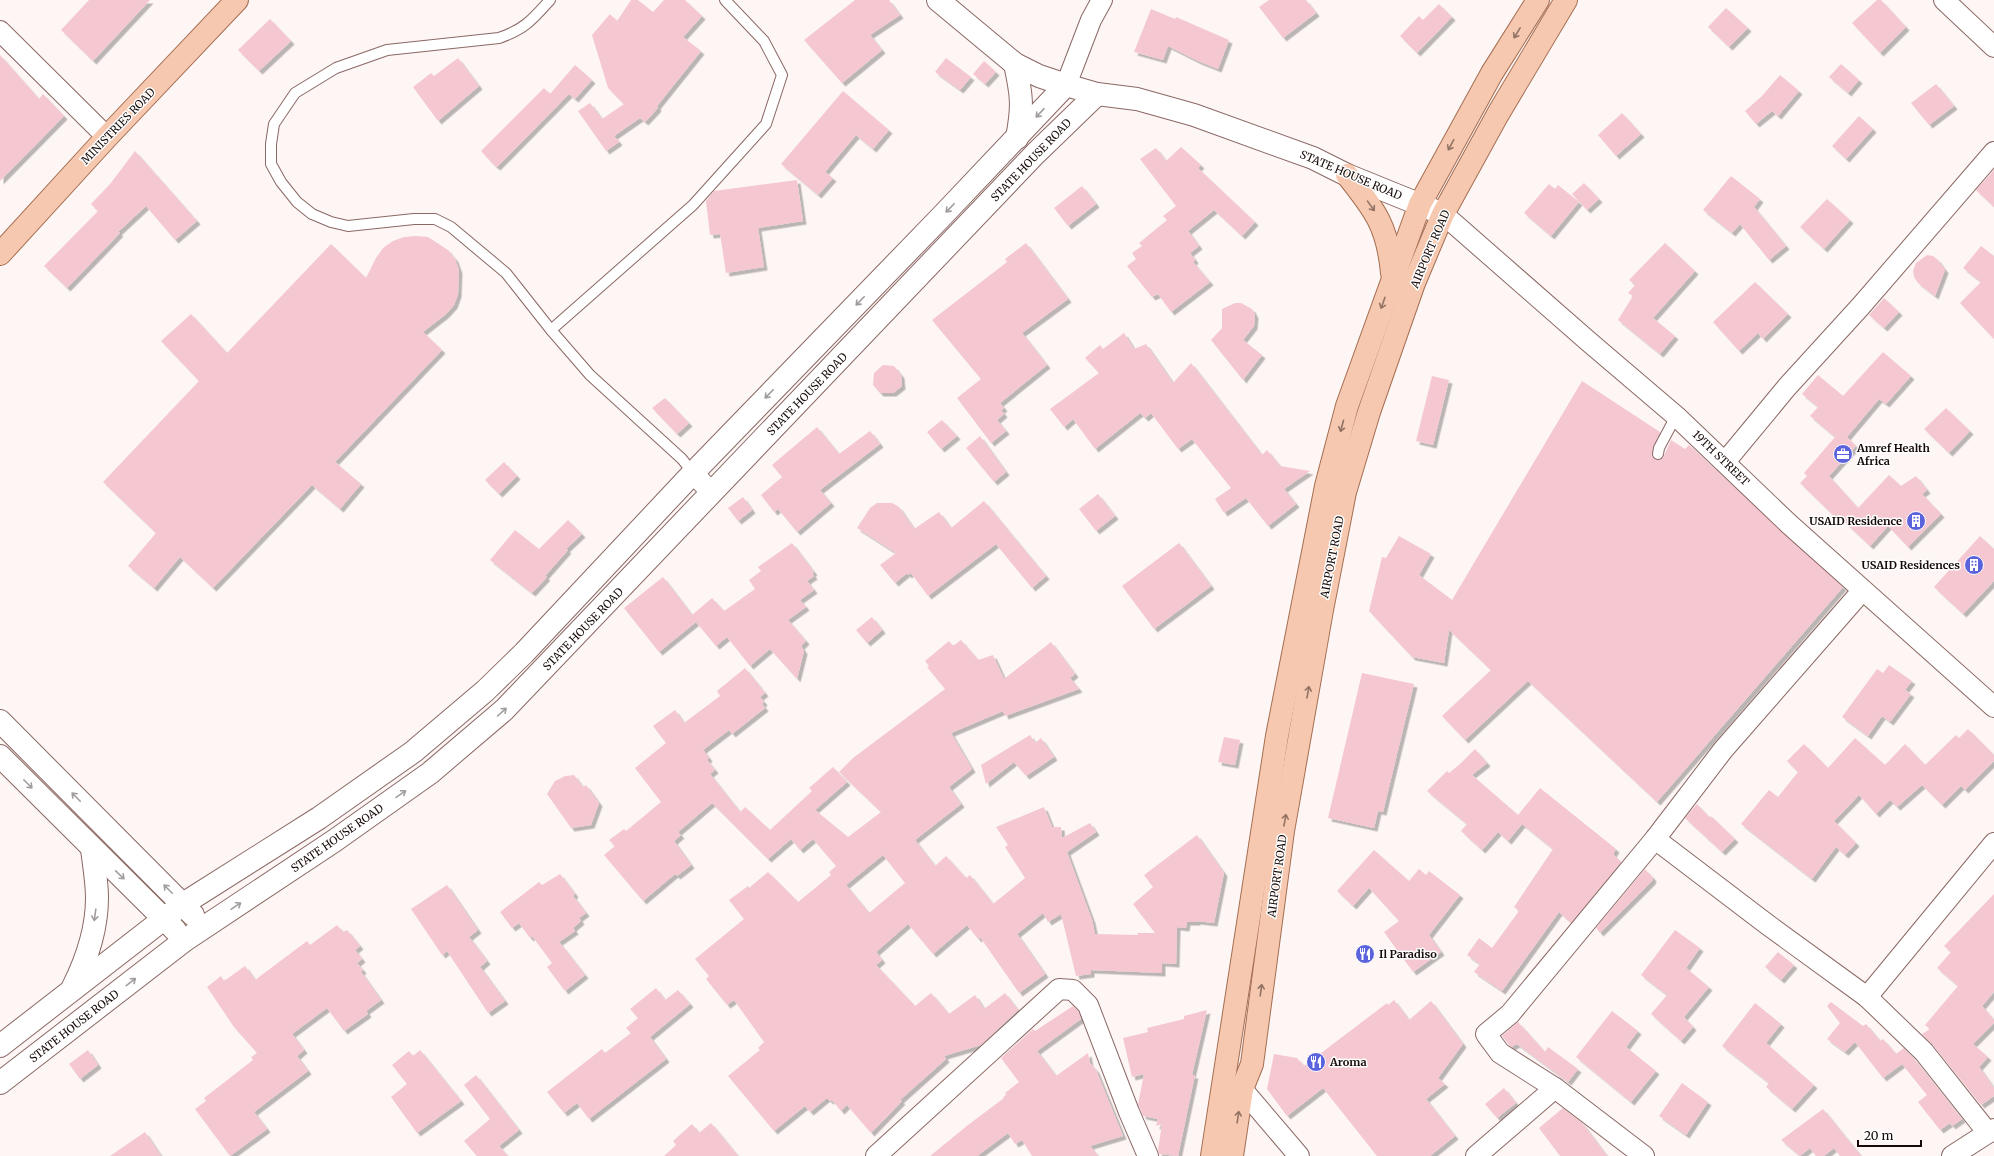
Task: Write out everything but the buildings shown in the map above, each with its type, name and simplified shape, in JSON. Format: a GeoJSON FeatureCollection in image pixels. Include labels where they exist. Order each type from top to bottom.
{"type":"FeatureCollection","features":[{"type":"Feature","properties":{"kind":"main road","name":"MINISTRIES ROAD"},"geometry":{"type":"LineString","coordinates":[[0,254],[107,137],[238,0]]}},
{"type":"Feature","properties":{"kind":"main road","name":"STATE HOUSE ROAD"},"geometry":{"type":"LineString","coordinates":[[938,0],[1014,64],[1039,76],[1097,94],[1137,99],[1194,116],[1313,158],[1347,175],[1443,214]]}},
{"type":"Feature","properties":{"kind":"main road","name":"AIRPORT ROAD"},"geometry":{"type":"LineString","coordinates":[[1212,1156],[1277,736],[1326,486],[1347,406],[1392,276],[1420,204],[1492,73],[1538,0]]}},
{"type":"Feature","properties":{"kind":"main road","name":"AIRPORT ROAD"},"geometry":{"type":"LineString","coordinates":[[1232,1156],[1242,1089],[1252,1064],[1283,831],[1322,610],[1345,492],[1369,412],[1414,284],[1443,214],[1498,114],[1566,0]]}},
{"type":"Feature","properties":{"kind":"main road"},"geometry":{"type":"LineString","coordinates":[[1014,64],[1022,98],[1022,110],[1017,138]]}},
{"type":"Feature","properties":{"kind":"main road"},"geometry":{"type":"LineString","coordinates":[[0,1046],[183,904],[319,818],[413,752],[485,691],[546,630],[693,473],[1017,138],[1066,85]]}},
{"type":"Feature","properties":{"kind":"main road","name":"STATE HOUSE ROAD"},"geometry":{"type":"LineString","coordinates":[[0,1083],[186,940],[334,841],[430,773],[504,710],[566,648],[1036,153],[1097,94]]}},
{"type":"Feature","properties":{"kind":"main road"},"geometry":{"type":"LineString","coordinates":[[1347,175],[1374,209],[1384,230],[1390,250],[1392,276]]}},
{"type":"Feature","properties":{"kind":"main road"},"geometry":{"type":"LineString","coordinates":[[546,630],[566,648]]}},
{"type":"Feature","properties":{"kind":"main road"},"geometry":{"type":"LineString","coordinates":[[0,721],[205,927]]}},
{"type":"Feature","properties":{"kind":"main road"},"geometry":{"type":"LineString","coordinates":[[1277,736],[1300,739]]}},
{"type":"Feature","properties":{"kind":"main road"},"geometry":{"type":"LineString","coordinates":[[0,756],[92,849],[186,940]]}},
{"type":"Feature","properties":{"kind":"main road"},"geometry":{"type":"LineString","coordinates":[[319,818],[334,841]]}},
{"type":"Feature","properties":{"kind":"main road"},"geometry":{"type":"LineString","coordinates":[[72,990],[86,962],[91,943],[97,899],[92,849]]}},
{"type":"Feature","properties":{"kind":"street"},"geometry":{"type":"LineString","coordinates":[[1066,85],[1091,20],[1102,0]]}},
{"type":"Feature","properties":{"kind":"street"},"geometry":{"type":"LineString","coordinates":[[1944,0],[1994,47]]}},
{"type":"Feature","properties":{"kind":"street"},"geometry":{"type":"LineString","coordinates":[[0,31],[107,137]]}},
{"type":"Feature","properties":{"kind":"street"},"geometry":{"type":"LineString","coordinates":[[1725,462],[1787,387],[1860,307],[1994,152]]}},
{"type":"Feature","properties":{"kind":"street","name":"19TH STREET"},"geometry":{"type":"LineString","coordinates":[[1443,214],[1676,416],[1788,524],[1994,707]]}},
{"type":"Feature","properties":{"kind":"street"},"geometry":{"type":"LineString","coordinates":[[693,473],[712,493]]}},
{"type":"Feature","properties":{"kind":"street"},"geometry":{"type":"LineString","coordinates":[[1644,1156],[1554,1088],[1500,1053],[1486,1034],[1510,1014],[1655,839],[1723,750],[1784,678],[1862,591]]}},
{"type":"Feature","properties":{"kind":"street"},"geometry":{"type":"LineString","coordinates":[[1655,839],[1768,925],[1867,997],[1924,1052],[1991,1131],[1952,1156]]}},
{"type":"Feature","properties":{"kind":"street"},"geometry":{"type":"LineString","coordinates":[[1867,997],[1994,843]]}},
{"type":"Feature","properties":{"kind":"street"},"geometry":{"type":"LineString","coordinates":[[876,1156],[1059,989],[1073,990],[1088,1005],[1129,1112],[1148,1156]]}},
{"type":"Feature","properties":{"kind":"street"},"geometry":{"type":"LineString","coordinates":[[1476,1156],[1554,1088]]}},
{"type":"Feature","properties":{"kind":"street"},"geometry":{"type":"LineString","coordinates":[[1242,1089],[1299,1156]]}},
{"type":"Feature","properties":{"kind":"lane"},"geometry":{"type":"LineString","coordinates":[[550,0],[527,25],[515,32],[499,38],[387,50],[336,68],[295,93],[274,124],[271,144],[271,164],[281,182],[297,202],[312,214],[331,222],[348,226],[414,219],[435,219],[451,227],[506,273],[551,330],[590,375],[682,459],[693,473]]}},
{"type":"Feature","properties":{"kind":"lane"},"geometry":{"type":"LineString","coordinates":[[551,330],[693,205],[766,124],[782,75],[764,41],[725,0]]}},
{"type":"Feature","properties":{"kind":"lane"},"geometry":{"type":"LineString","coordinates":[[1658,454],[1659,448],[1676,416]]}},
{"type":"Feature","properties":{"kind":"place","name":"Amref Health Africa"},"geometry":{"type":"Point","coordinates":[1843,454]}},
{"type":"Feature","properties":{"kind":"place","name":"USAID Residence"},"geometry":{"type":"Point","coordinates":[1916,521]}},
{"type":"Feature","properties":{"kind":"place","name":"USAID Residences"},"geometry":{"type":"Point","coordinates":[1974,565]}},
{"type":"Feature","properties":{"kind":"place","name":"Il Paradiso"},"geometry":{"type":"Point","coordinates":[1365,954]}},
{"type":"Feature","properties":{"kind":"place","name":"Aroma"},"geometry":{"type":"Point","coordinates":[1316,1062]}}]}
